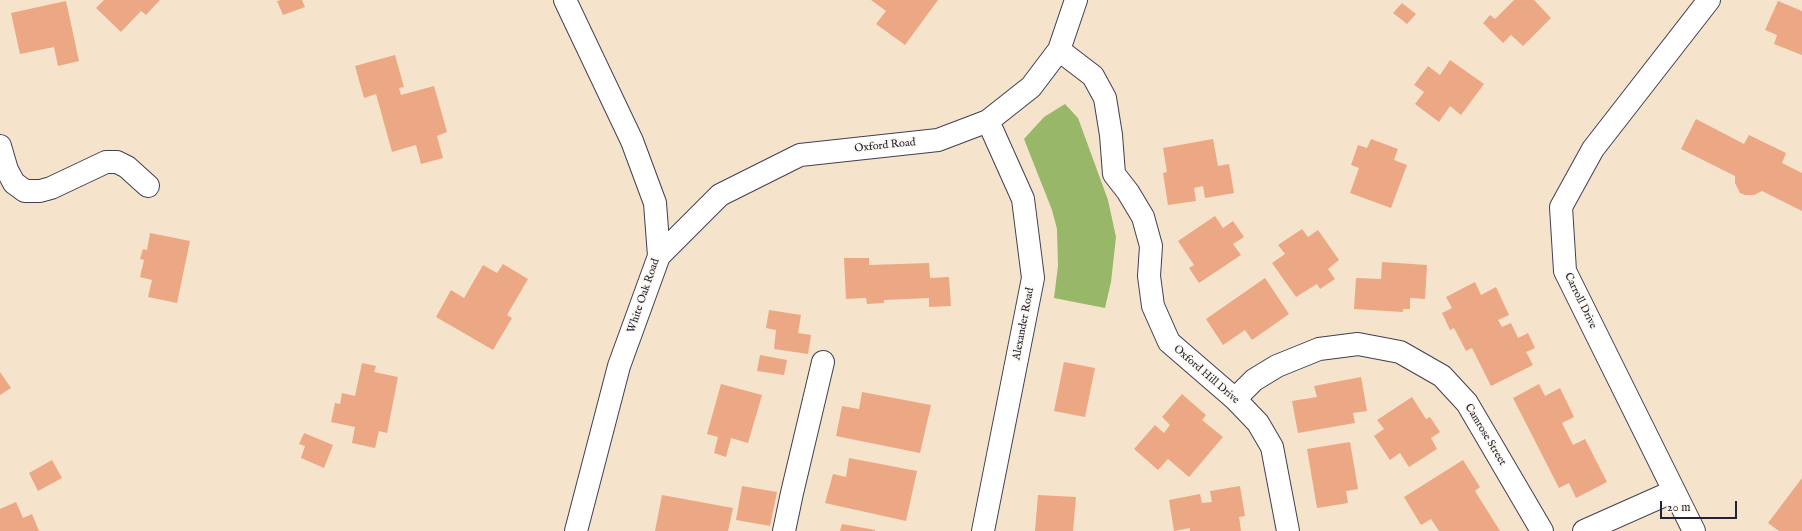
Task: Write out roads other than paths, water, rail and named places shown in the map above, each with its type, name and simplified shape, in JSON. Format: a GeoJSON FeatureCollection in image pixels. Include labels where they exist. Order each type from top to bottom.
{"type":"FeatureCollection","features":[{"type":"Feature","properties":{"kind":"street","name":"White Oak Road"},"geometry":{"type":"LineString","coordinates":[[565,0],[632,140],[655,203],[659,256],[619,366],[576,531]]}},
{"type":"Feature","properties":{"kind":"street","name":"Oxford Road"},"geometry":{"type":"LineString","coordinates":[[659,256],[720,195],[800,155],[938,140],[988,121],[1031,87],[1059,50],[1076,0]]}},
{"type":"Feature","properties":{"kind":"street","name":"Carroll Drive"},"geometry":{"type":"LineString","coordinates":[[1694,531],[1565,271],[1561,207],[1593,149],[1709,0]]}},
{"type":"Feature","properties":{"kind":"street","name":"Oxford Hill Drive"},"geometry":{"type":"LineString","coordinates":[[1059,50],[1093,76],[1105,98],[1111,135],[1114,174],[1128,192],[1143,217],[1151,246],[1150,276],[1153,306],[1168,342],[1235,399],[1258,423],[1272,447],[1288,531]]}},
{"type":"Feature","properties":{"kind":"street","name":"Alexander Road"},"geometry":{"type":"LineString","coordinates":[[983,531],[1033,278],[1023,199],[988,121]]}},
{"type":"Feature","properties":{"kind":"street"},"geometry":{"type":"LineString","coordinates":[[0,146],[7,170],[14,183],[25,191],[40,191],[51,188],[106,162],[117,162],[127,167],[148,186]]}},
{"type":"Feature","properties":{"kind":"street","name":"Camrose Street"},"geometry":{"type":"LineString","coordinates":[[1235,399],[1254,380],[1277,366],[1319,348],[1358,344],[1400,352],[1442,376],[1467,403],[1542,531]]}},
{"type":"Feature","properties":{"kind":"street"},"geometry":{"type":"LineString","coordinates":[[784,531],[823,362]]}},
{"type":"Feature","properties":{"kind":"street"},"geometry":{"type":"LineString","coordinates":[[1584,531],[1674,491]]}}]}
